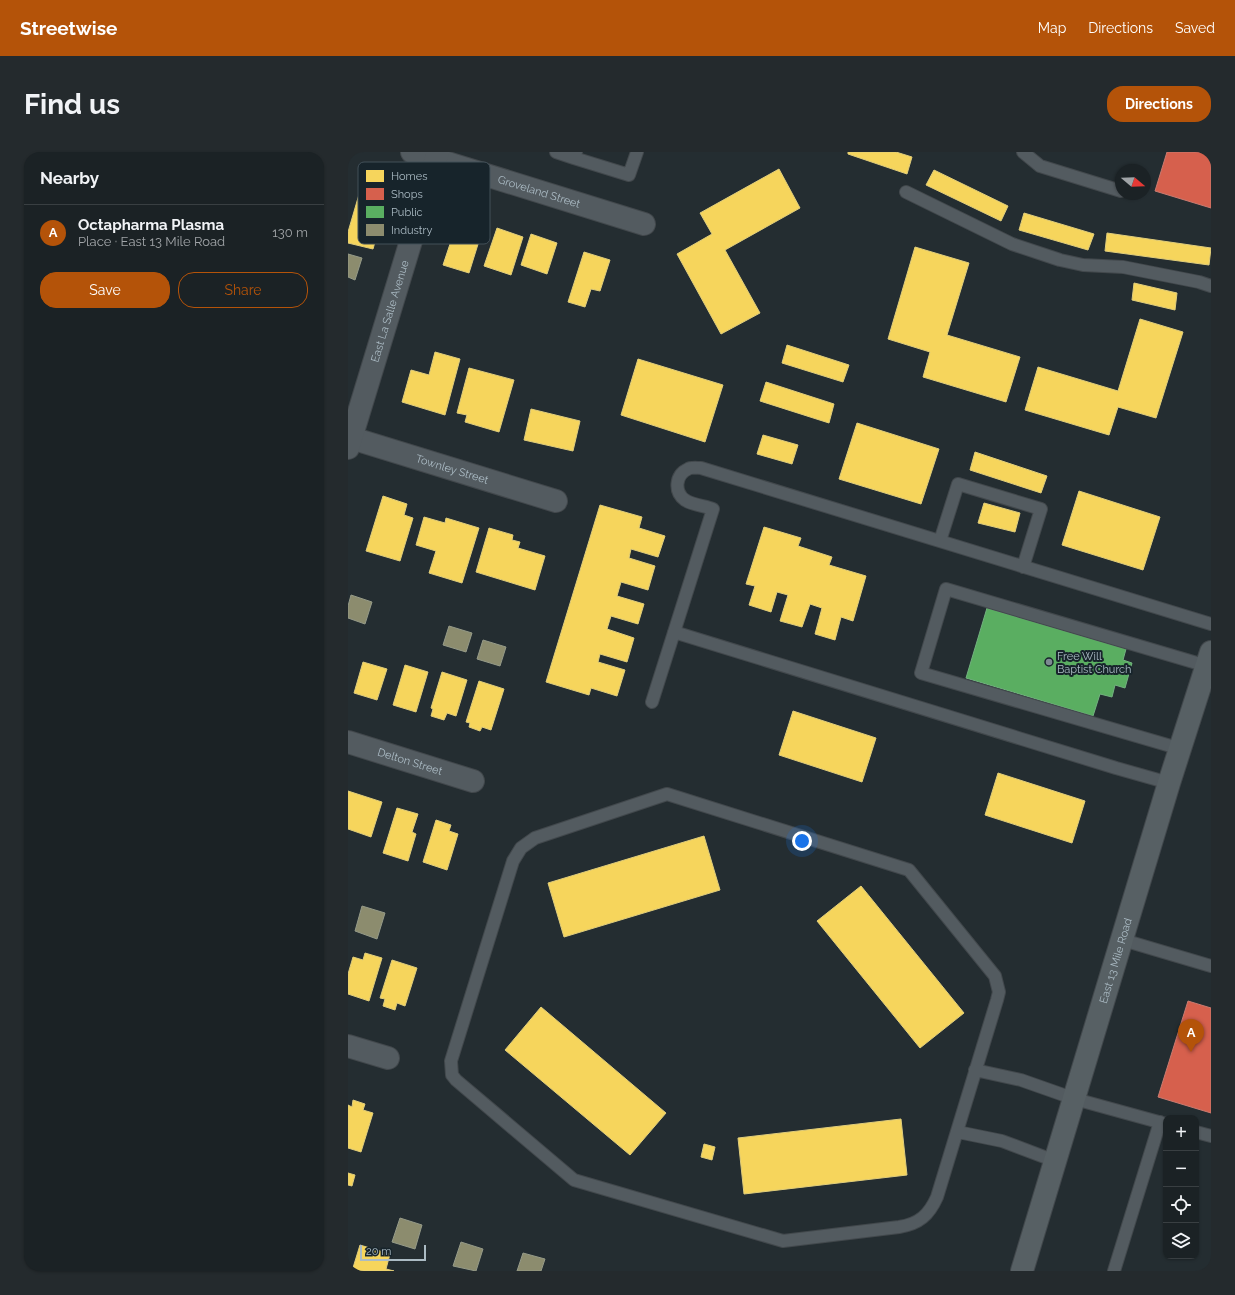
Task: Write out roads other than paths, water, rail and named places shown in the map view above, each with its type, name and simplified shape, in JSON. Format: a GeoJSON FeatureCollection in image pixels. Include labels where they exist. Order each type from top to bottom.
{"type":"FeatureCollection","features":[{"type":"Feature","properties":{"kind":"main road","name":"East 13 Mile Road"},"geometry":{"type":"LineString","coordinates":[[1022,1271],[1123,940],[1169,783],[1209,659]]}},
{"type":"Feature","properties":{"kind":"street","name":"Groveland Street"},"geometry":{"type":"LineString","coordinates":[[412,152],[437,156],[455,162]]}},
{"type":"Feature","properties":{"kind":"street","name":"Groveland Street"},"geometry":{"type":"LineString","coordinates":[[490,173],[644,224]]}},
{"type":"Feature","properties":{"kind":"street","name":"East La Salle Avenue"},"geometry":{"type":"LineString","coordinates":[[349,441],[410,244]]}},
{"type":"Feature","properties":{"kind":"street","name":"Townley Street"},"geometry":{"type":"LineString","coordinates":[[349,441],[556,501]]}},
{"type":"Feature","properties":{"kind":"street","name":"Delton Street"},"geometry":{"type":"LineString","coordinates":[[348,742],[473,781]]}},
{"type":"Feature","properties":{"kind":"street"},"geometry":{"type":"LineString","coordinates":[[348,1046],[388,1058]]}},
{"type":"Feature","properties":{"kind":"lane"},"geometry":{"type":"LineString","coordinates":[[556,152],[575,155],[629,175],[637,152]]}},
{"type":"Feature","properties":{"kind":"lane"},"geometry":{"type":"LineString","coordinates":[[1023,152],[1040,166],[1115,189]]}},
{"type":"Feature","properties":{"kind":"lane"},"geometry":{"type":"LineString","coordinates":[[906,192],[1012,244],[1054,258],[1083,265],[1123,267],[1199,282],[1211,286]]}},
{"type":"Feature","properties":{"kind":"lane"},"geometry":{"type":"LineString","coordinates":[[652,702],[713,509],[686,500],[680,495],[677,488],[678,480],[682,473],[689,468],[701,468],[1211,624]]}},
{"type":"Feature","properties":{"kind":"lane"},"geometry":{"type":"LineString","coordinates":[[940,541],[958,484],[1041,510],[1023,567]]}},
{"type":"Feature","properties":{"kind":"lane"},"geometry":{"type":"LineString","coordinates":[[1181,749],[921,673],[946,589],[1209,659]]}},
{"type":"Feature","properties":{"kind":"lane"},"geometry":{"type":"LineString","coordinates":[[674,632],[1169,783]]}},
{"type":"Feature","properties":{"kind":"lane"},"geometry":{"type":"LineString","coordinates":[[667,794],[909,870],[995,976],[998,983],[999,992],[997,1000],[975,1070],[958,1132],[937,1197],[932,1208],[924,1217],[915,1223],[899,1227],[783,1241],[574,1180],[456,1080],[450,1068],[513,861],[521,848],[535,838],[667,794]]}},
{"type":"Feature","properties":{"kind":"lane"},"geometry":{"type":"LineString","coordinates":[[1123,940],[1211,966]]}},
{"type":"Feature","properties":{"kind":"lane"},"geometry":{"type":"LineString","coordinates":[[975,1070],[1021,1080],[1075,1099],[1163,1123],[1114,1271]]}},
{"type":"Feature","properties":{"kind":"lane"},"geometry":{"type":"LineString","coordinates":[[958,1132],[1002,1141],[1055,1161]]}},
{"type":"Feature","properties":{"kind":"lane"},"geometry":{"type":"LineString","coordinates":[[1199,1133],[1211,1136]]}},
{"type":"Feature","properties":{"kind":"place","name":"Free Will Baptist Church"},"geometry":{"type":"Point","coordinates":[1049,662]}},
{"type":"Feature","properties":{"kind":"place","name":"Octapharma Plasma"},"geometry":{"type":"Point","coordinates":[1191,1052]}}]}
